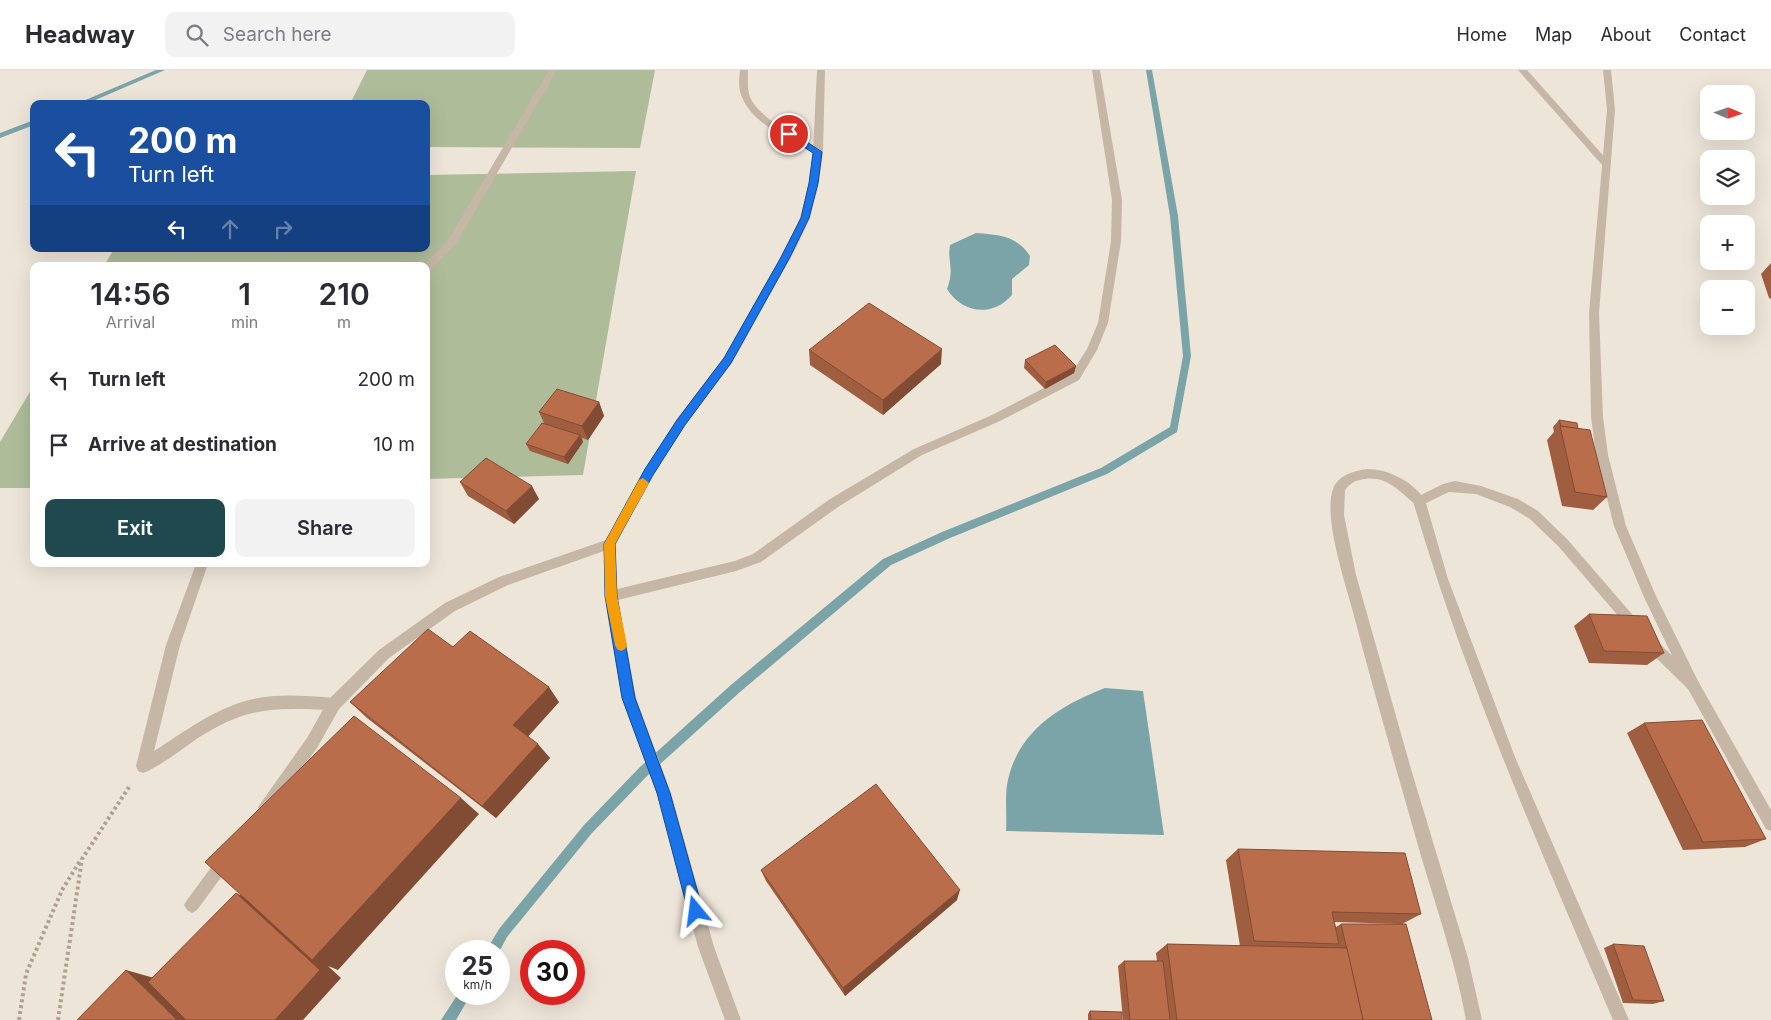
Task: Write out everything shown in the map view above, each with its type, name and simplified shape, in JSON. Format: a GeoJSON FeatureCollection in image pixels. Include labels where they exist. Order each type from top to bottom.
{"type":"FeatureCollection","features":[{"type":"Feature","properties":{"kind":"street"},"geometry":{"type":"LineString","coordinates":[[430,265],[452,242],[553,70]]}},
{"type":"Feature","properties":{"kind":"street"},"geometry":{"type":"LineString","coordinates":[[744,70],[743,86],[747,100],[759,115],[818,152]]}},
{"type":"Feature","properties":{"kind":"street"},"geometry":{"type":"LineString","coordinates":[[733,1020],[706,947],[664,793],[629,698],[611,596],[610,544],[649,472],[681,422],[728,360],[791,248],[805,218],[814,183],[818,152],[821,70]]}},
{"type":"Feature","properties":{"kind":"street"},"geometry":{"type":"LineString","coordinates":[[611,596],[736,566],[757,558],[834,503],[918,452],[996,418],[1075,377],[1092,350],[1103,322],[1116,241],[1117,200],[1096,70]]}},
{"type":"Feature","properties":{"kind":"street"},"geometry":{"type":"LineString","coordinates":[[1522,70],[1606,164]]}},
{"type":"Feature","properties":{"kind":"street"},"geometry":{"type":"LineString","coordinates":[[1607,70],[1611,110],[1594,314],[1597,417],[1602,455],[1620,526],[1650,597],[1693,685],[1771,824]]}},
{"type":"Feature","properties":{"kind":"street"},"geometry":{"type":"LineString","coordinates":[[1474,1020],[1469,989],[1418,818],[1354,592],[1340,534],[1337,508],[1339,490],[1349,478],[1362,474],[1386,476],[1397,482],[1419,501],[1442,579],[1508,757],[1621,1020]]}},
{"type":"Feature","properties":{"kind":"street"},"geometry":{"type":"LineString","coordinates":[[1419,501],[1447,487],[1456,486],[1476,489],[1506,500],[1534,515],[1563,543],[1667,661],[1693,685]]}},
{"type":"Feature","properties":{"kind":"street"},"geometry":{"type":"LineString","coordinates":[[255,820],[312,743],[334,704],[384,654],[450,607],[504,581],[563,562],[610,544]]}},
{"type":"Feature","properties":{"kind":"street"},"geometry":{"type":"LineString","coordinates":[[143,766],[173,645],[201,567]]}},
{"type":"Feature","properties":{"kind":"street"},"geometry":{"type":"LineString","coordinates":[[143,766],[224,716],[248,706],[271,702],[334,704]]}},
{"type":"Feature","properties":{"kind":"street"},"geometry":{"type":"LineString","coordinates":[[192,906],[232,851]]}},
{"type":"Feature","properties":{"kind":"path"},"geometry":{"type":"LineString","coordinates":[[19,1020],[26,974],[62,890],[143,766]]}},
{"type":"Feature","properties":{"kind":"path"},"geometry":{"type":"LineString","coordinates":[[58,1020],[82,859]]}},
{"type":"Feature","properties":{"kind":"green space"},"geometry":{"type":"Polygon","coordinates":[[[367,70],[655,70],[640,148],[430,147],[430,100],[352,100],[367,70]]]}},
{"type":"Feature","properties":{"kind":"green space"},"geometry":{"type":"Polygon","coordinates":[[[636,171],[583,475],[430,479],[430,262],[106,262],[112,252],[430,252],[430,175],[636,171]]]}},
{"type":"Feature","properties":{"kind":"green space"},"geometry":{"type":"Polygon","coordinates":[[[30,392],[30,488],[0,488],[0,442],[30,392]]]}},
{"type":"Feature","properties":{"kind":"water"},"geometry":{"type":"Polygon","coordinates":[[[976,233],[1006,237],[1019,244],[1030,256],[1029,265],[1012,279],[1012,295],[996,307],[987,310],[969,308],[953,297],[947,289],[951,270],[950,245],[976,233]]]}},
{"type":"Feature","properties":{"kind":"water"},"geometry":{"type":"Polygon","coordinates":[[[1105,688],[1143,691],[1164,835],[1006,831],[1007,785],[1012,766],[1020,750],[1042,723],[1072,703],[1105,688]]]}},
{"type":"Feature","properties":{"kind":"building"},"geometry":{"type":"Polygon","coordinates":[[[869,303],[942,349],[883,400],[809,350],[869,303]]]}},
{"type":"Feature","properties":{"kind":"building"},"geometry":{"type":"Polygon","coordinates":[[[1055,345],[1076,366],[1046,382],[1025,360],[1055,345]]]}},
{"type":"Feature","properties":{"kind":"building"},"geometry":{"type":"Polygon","coordinates":[[[557,389],[599,402],[582,426],[539,412],[557,389]]]}},
{"type":"Feature","properties":{"kind":"building"},"geometry":{"type":"Polygon","coordinates":[[[1559,420],[1577,423],[1578,429],[1561,426],[1559,420]]]}},
{"type":"Feature","properties":{"kind":"building"},"geometry":{"type":"Polygon","coordinates":[[[542,423],[580,435],[564,457],[526,444],[542,423]]]}},
{"type":"Feature","properties":{"kind":"building"},"geometry":{"type":"Polygon","coordinates":[[[1560,426],[1590,430],[1607,497],[1575,492],[1560,426]]]}},
{"type":"Feature","properties":{"kind":"building"},"geometry":{"type":"Polygon","coordinates":[[[486,458],[532,486],[506,511],[460,482],[486,458]]]}},
{"type":"Feature","properties":{"kind":"building"},"geometry":{"type":"Polygon","coordinates":[[[1589,614],[1647,616],[1664,653],[1604,651],[1589,614]]]}},
{"type":"Feature","properties":{"kind":"building"},"geometry":{"type":"Polygon","coordinates":[[[428,629],[453,647],[470,631],[549,687],[513,725],[538,744],[482,806],[350,702],[428,629]]]}},
{"type":"Feature","properties":{"kind":"building"},"geometry":{"type":"Polygon","coordinates":[[[354,716],[461,798],[312,960],[205,862],[354,716]]]}},
{"type":"Feature","properties":{"kind":"building"},"geometry":{"type":"Polygon","coordinates":[[[1702,720],[1766,839],[1703,842],[1644,723],[1702,720]]]}},
{"type":"Feature","properties":{"kind":"building"},"geometry":{"type":"Polygon","coordinates":[[[876,784],[960,890],[843,988],[761,870],[876,784]]]}},
{"type":"Feature","properties":{"kind":"building"},"geometry":{"type":"Polygon","coordinates":[[[1238,849],[1405,853],[1421,914],[1332,912],[1339,944],[1254,941],[1238,849]]]}},
{"type":"Feature","properties":{"kind":"building"},"geometry":{"type":"Polygon","coordinates":[[[236,893],[320,970],[275,1020],[186,1020],[148,982],[236,893]]]}},
{"type":"Feature","properties":{"kind":"building"},"geometry":{"type":"Polygon","coordinates":[[[1341,924],[1406,924],[1432,1020],[1363,1020],[1341,924]]]}},
{"type":"Feature","properties":{"kind":"building"},"geometry":{"type":"Polygon","coordinates":[[[1167,944],[1347,948],[1363,1020],[1177,1020],[1167,944]]]}},
{"type":"Feature","properties":{"kind":"building"},"geometry":{"type":"Polygon","coordinates":[[[1613,944],[1644,946],[1664,1001],[1633,1000],[1613,944]]]}},
{"type":"Feature","properties":{"kind":"building"},"geometry":{"type":"Polygon","coordinates":[[[1124,961],[1163,961],[1170,1020],[1130,1020],[1124,961]]]}},
{"type":"Feature","properties":{"kind":"building"},"geometry":{"type":"Polygon","coordinates":[[[126,970],[177,1020],[77,1020],[126,970]]]}},
{"type":"Feature","properties":{"kind":"building"},"geometry":{"type":"Polygon","coordinates":[[[1090,1011],[1122,1012],[1122,1020],[1091,1020],[1090,1011]]]}},
{"type":"Feature","properties":{"kind":"waterway"},"geometry":{"type":"LineString","coordinates":[[89,100],[162,70]]}},
{"type":"Feature","properties":{"kind":"waterway"},"geometry":{"type":"LineString","coordinates":[[499,940],[588,829],[644,771],[736,688],[887,562],[946,535],[1104,471],[1174,429],[1187,356],[1174,216],[1149,70]]}},
{"type":"Feature","properties":{"kind":"waterway"},"geometry":{"type":"LineString","coordinates":[[0,136],[30,124]]}},
{"type":"Feature","properties":{"kind":"waterway"},"geometry":{"type":"LineString","coordinates":[[448,1020],[458,1005]]}},
{"type":"Feature","properties":{"kind":"slow traffic"},"geometry":{"type":"LineString","coordinates":[[621,645],[611,596],[610,544],[643,483]]}},
{"type":"Feature","properties":{"kind":"route"},"geometry":{"type":"LineString","coordinates":[[696,911],[664,793],[629,698],[611,596],[610,544],[649,472],[681,422],[728,360],[791,248],[805,218],[814,183],[818,152],[789,134]]}}]}
